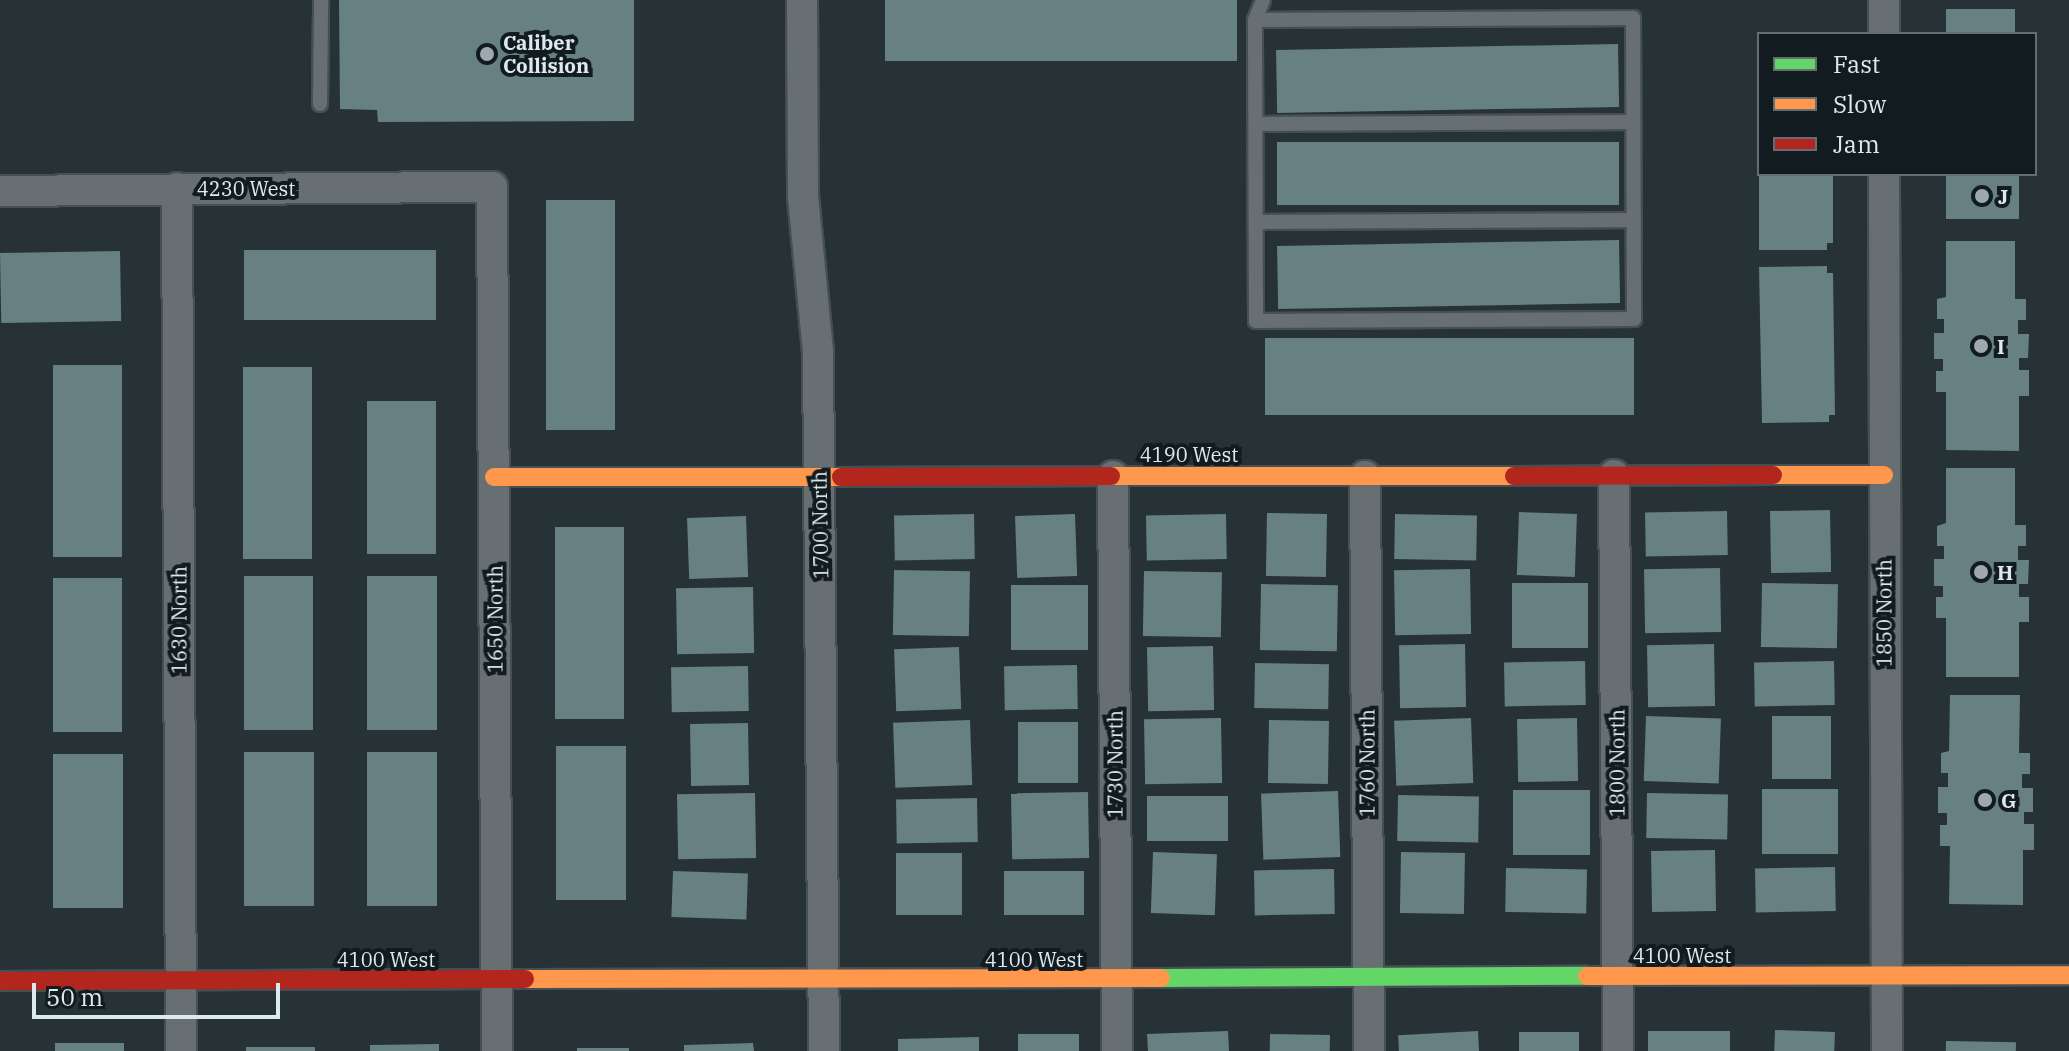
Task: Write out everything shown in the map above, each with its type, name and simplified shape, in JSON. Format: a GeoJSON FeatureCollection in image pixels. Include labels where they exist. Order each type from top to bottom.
{"type":"FeatureCollection","features":[{"type":"Feature","properties":{"kind":"street","name":"1700 North"},"geometry":{"type":"LineString","coordinates":[[802,0],[803,196],[818,353],[824,1051]]}},
{"type":"Feature","properties":{"kind":"street"},"geometry":{"type":"LineString","coordinates":[[1884,0],[1884,32]]}},
{"type":"Feature","properties":{"kind":"street","name":"1850 North"},"geometry":{"type":"LineString","coordinates":[[1884,176],[1887,1051]]}},
{"type":"Feature","properties":{"kind":"street","name":"4230 West"},"geometry":{"type":"LineString","coordinates":[[0,191],[492,187]]}},
{"type":"Feature","properties":{"kind":"street","name":"1650 North"},"geometry":{"type":"LineString","coordinates":[[492,187],[497,1051]]}},
{"type":"Feature","properties":{"kind":"street","name":"1630 North"},"geometry":{"type":"LineString","coordinates":[[177,188],[181,1051]]}},
{"type":"Feature","properties":{"kind":"street","name":"1800 North"},"geometry":{"type":"LineString","coordinates":[[1614,475],[1618,1051]]}},
{"type":"Feature","properties":{"kind":"street","name":"4190 West"},"geometry":{"type":"LineString","coordinates":[[494,477],[1884,475]]}},
{"type":"Feature","properties":{"kind":"street","name":"1730 North"},"geometry":{"type":"LineString","coordinates":[[1113,476],[1117,1051]]}},
{"type":"Feature","properties":{"kind":"street","name":"1760 North"},"geometry":{"type":"LineString","coordinates":[[1365,476],[1369,1051]]}},
{"type":"Feature","properties":{"kind":"street","name":"4100 West"},"geometry":{"type":"LineString","coordinates":[[0,981],[1117,981],[2069,975]]}},
{"type":"Feature","properties":{"kind":"lane"},"geometry":{"type":"LineString","coordinates":[[320,104],[321,0]]}},
{"type":"Feature","properties":{"kind":"lane"},"geometry":{"type":"LineString","coordinates":[[1255,20],[1633,18],[1634,319],[1256,321],[1255,20],[1263,0]]}},
{"type":"Feature","properties":{"kind":"lane"},"geometry":{"type":"LineString","coordinates":[[1256,124],[1633,122]]}},
{"type":"Feature","properties":{"kind":"lane"},"geometry":{"type":"LineString","coordinates":[[1256,222],[1634,220]]}},
{"type":"Feature","properties":{"kind":"building","name":"Caliber Collision"},"geometry":{"type":"Polygon","coordinates":[[[339,0],[634,0],[634,121],[378,122],[377,110],[340,109],[339,0]]]}},
{"type":"Feature","properties":{"kind":"building"},"geometry":{"type":"Polygon","coordinates":[[[885,0],[1237,0],[1237,61],[885,61],[885,0]]]}},
{"type":"Feature","properties":{"kind":"building"},"geometry":{"type":"Polygon","coordinates":[[[1946,9],[2015,9],[2015,32],[1946,32],[1946,9]]]}},
{"type":"Feature","properties":{"kind":"building"},"geometry":{"type":"Polygon","coordinates":[[[1618,44],[1619,107],[1277,113],[1276,50],[1618,44]]]}},
{"type":"Feature","properties":{"kind":"building"},"geometry":{"type":"Polygon","coordinates":[[[1277,142],[1619,142],[1619,205],[1277,205],[1277,142]]]}},
{"type":"Feature","properties":{"kind":"building"},"geometry":{"type":"Polygon","coordinates":[[[1759,176],[1833,176],[1833,243],[1827,243],[1827,250],[1759,250],[1759,176]]]}},
{"type":"Feature","properties":{"kind":"building","name":"J"},"geometry":{"type":"Polygon","coordinates":[[[1946,176],[2019,176],[2019,219],[1946,219],[1946,176]]]}},
{"type":"Feature","properties":{"kind":"building"},"geometry":{"type":"Polygon","coordinates":[[[546,200],[615,200],[615,430],[546,430],[546,200]]]}},
{"type":"Feature","properties":{"kind":"building"},"geometry":{"type":"Polygon","coordinates":[[[1619,240],[1620,303],[1278,309],[1277,246],[1619,240]]]}},
{"type":"Feature","properties":{"kind":"building","name":"I"},"geometry":{"type":"Polygon","coordinates":[[[1946,241],[2015,241],[2015,299],[2026,299],[2026,320],[2018,320],[2018,334],[2029,334],[2028,358],[2019,358],[2019,370],[2029,370],[2029,396],[2019,396],[2019,451],[1946,450],[1946,392],[1936,392],[1936,371],[1943,371],[1943,359],[1934,359],[1934,333],[1944,333],[1944,319],[1937,319],[1937,299],[1946,297],[1946,241]]]}},
{"type":"Feature","properties":{"kind":"building"},"geometry":{"type":"Polygon","coordinates":[[[244,250],[436,250],[436,320],[244,320],[244,250]]]}},
{"type":"Feature","properties":{"kind":"building"},"geometry":{"type":"Polygon","coordinates":[[[120,251],[121,321],[1,323],[0,253],[120,251]]]}},
{"type":"Feature","properties":{"kind":"building"},"geometry":{"type":"Polygon","coordinates":[[[1827,266],[1827,273],[1833,273],[1835,415],[1829,415],[1829,422],[1762,423],[1759,267],[1827,266]]]}},
{"type":"Feature","properties":{"kind":"building"},"geometry":{"type":"Polygon","coordinates":[[[1265,338],[1634,338],[1634,415],[1265,415],[1265,338]]]}},
{"type":"Feature","properties":{"kind":"building"},"geometry":{"type":"Polygon","coordinates":[[[53,365],[122,365],[122,557],[53,557],[53,365]]]}},
{"type":"Feature","properties":{"kind":"building"},"geometry":{"type":"Polygon","coordinates":[[[243,367],[312,367],[312,559],[243,559],[243,367]]]}},
{"type":"Feature","properties":{"kind":"building"},"geometry":{"type":"Polygon","coordinates":[[[367,401],[436,401],[436,554],[367,554],[367,401]]]}},
{"type":"Feature","properties":{"kind":"building","name":"H"},"geometry":{"type":"Polygon","coordinates":[[[1946,468],[2015,468],[2015,525],[2026,525],[2026,546],[2018,546],[2018,560],[2029,560],[2028,584],[2019,584],[2019,597],[2029,597],[2029,622],[2019,622],[2019,677],[1946,677],[1946,618],[1936,618],[1936,597],[1943,597],[1943,586],[1934,586],[1934,559],[1944,559],[1944,546],[1937,546],[1937,526],[1946,523],[1946,468]]]}},
{"type":"Feature","properties":{"kind":"building"},"geometry":{"type":"Polygon","coordinates":[[[1830,510],[1831,572],[1771,573],[1770,511],[1830,510]]]}},
{"type":"Feature","properties":{"kind":"building"},"geometry":{"type":"Polygon","coordinates":[[[1727,511],[1728,555],[1646,556],[1645,512],[1727,511]]]}},
{"type":"Feature","properties":{"kind":"building"},"geometry":{"type":"Polygon","coordinates":[[[1519,512],[1577,514],[1575,577],[1517,575],[1519,512]]]}},
{"type":"Feature","properties":{"kind":"building"},"geometry":{"type":"Polygon","coordinates":[[[1267,513],[1327,514],[1326,577],[1266,576],[1267,513]]]}},
{"type":"Feature","properties":{"kind":"building"},"geometry":{"type":"Polygon","coordinates":[[[974,514],[975,559],[895,560],[894,515],[974,514]]]}},
{"type":"Feature","properties":{"kind":"building"},"geometry":{"type":"Polygon","coordinates":[[[1075,514],[1077,576],[1017,578],[1015,516],[1075,514]]]}},
{"type":"Feature","properties":{"kind":"building"},"geometry":{"type":"Polygon","coordinates":[[[1226,514],[1227,559],[1147,560],[1146,515],[1226,514]]]}},
{"type":"Feature","properties":{"kind":"building"},"geometry":{"type":"Polygon","coordinates":[[[1395,514],[1477,515],[1476,560],[1394,559],[1395,514]]]}},
{"type":"Feature","properties":{"kind":"building"},"geometry":{"type":"Polygon","coordinates":[[[746,516],[748,577],[689,579],[687,518],[746,516]]]}},
{"type":"Feature","properties":{"kind":"building"},"geometry":{"type":"Polygon","coordinates":[[[555,527],[624,527],[624,719],[555,719],[555,527]]]}},
{"type":"Feature","properties":{"kind":"building"},"geometry":{"type":"Polygon","coordinates":[[[1720,568],[1721,632],[1645,633],[1644,569],[1720,568]]]}},
{"type":"Feature","properties":{"kind":"building"},"geometry":{"type":"Polygon","coordinates":[[[1470,569],[1471,634],[1395,635],[1394,570],[1470,569]]]}},
{"type":"Feature","properties":{"kind":"building"},"geometry":{"type":"Polygon","coordinates":[[[894,570],[970,571],[969,636],[893,635],[894,570]]]}},
{"type":"Feature","properties":{"kind":"building"},"geometry":{"type":"Polygon","coordinates":[[[1144,571],[1222,572],[1221,637],[1143,636],[1144,571]]]}},
{"type":"Feature","properties":{"kind":"building"},"geometry":{"type":"Polygon","coordinates":[[[244,576],[313,576],[313,730],[244,730],[244,576]]]}},
{"type":"Feature","properties":{"kind":"building"},"geometry":{"type":"Polygon","coordinates":[[[367,576],[437,576],[437,730],[367,730],[367,576]]]}},
{"type":"Feature","properties":{"kind":"building"},"geometry":{"type":"Polygon","coordinates":[[[53,578],[122,578],[122,732],[53,732],[53,578]]]}},
{"type":"Feature","properties":{"kind":"building"},"geometry":{"type":"Polygon","coordinates":[[[1512,583],[1588,583],[1588,648],[1512,648],[1512,583]]]}},
{"type":"Feature","properties":{"kind":"building"},"geometry":{"type":"Polygon","coordinates":[[[1762,583],[1838,584],[1837,648],[1761,647],[1762,583]]]}},
{"type":"Feature","properties":{"kind":"building"},"geometry":{"type":"Polygon","coordinates":[[[1261,584],[1338,585],[1337,651],[1260,650],[1261,584]]]}},
{"type":"Feature","properties":{"kind":"building"},"geometry":{"type":"Polygon","coordinates":[[[1011,585],[1088,585],[1088,650],[1011,650],[1011,585]]]}},
{"type":"Feature","properties":{"kind":"building"},"geometry":{"type":"Polygon","coordinates":[[[753,587],[754,653],[677,654],[676,588],[753,587]]]}},
{"type":"Feature","properties":{"kind":"building"},"geometry":{"type":"Polygon","coordinates":[[[1465,644],[1466,707],[1400,708],[1399,645],[1465,644]]]}},
{"type":"Feature","properties":{"kind":"building"},"geometry":{"type":"Polygon","coordinates":[[[1714,644],[1715,706],[1648,707],[1647,645],[1714,644]]]}},
{"type":"Feature","properties":{"kind":"building"},"geometry":{"type":"Polygon","coordinates":[[[1213,646],[1214,710],[1148,711],[1147,647],[1213,646]]]}},
{"type":"Feature","properties":{"kind":"building"},"geometry":{"type":"Polygon","coordinates":[[[959,647],[961,709],[896,711],[894,649],[959,647]]]}},
{"type":"Feature","properties":{"kind":"building"},"geometry":{"type":"Polygon","coordinates":[[[1585,661],[1586,705],[1505,706],[1504,662],[1585,661]]]}},
{"type":"Feature","properties":{"kind":"building"},"geometry":{"type":"Polygon","coordinates":[[[1834,661],[1835,705],[1755,706],[1754,662],[1834,661]]]}},
{"type":"Feature","properties":{"kind":"building"},"geometry":{"type":"Polygon","coordinates":[[[1255,663],[1329,664],[1328,709],[1254,708],[1255,663]]]}},
{"type":"Feature","properties":{"kind":"building"},"geometry":{"type":"Polygon","coordinates":[[[1077,665],[1078,709],[1005,710],[1004,666],[1077,665]]]}},
{"type":"Feature","properties":{"kind":"building"},"geometry":{"type":"Polygon","coordinates":[[[748,666],[749,711],[672,712],[671,667],[748,666]]]}},
{"type":"Feature","properties":{"kind":"building","name":"G"},"geometry":{"type":"Polygon","coordinates":[[[1950,695],[2020,695],[2019,753],[2030,753],[2030,774],[2022,774],[2022,788],[2033,788],[2033,812],[2024,812],[2024,824],[2034,824],[2034,850],[2023,850],[2023,905],[1949,904],[1950,846],[1940,846],[1940,825],[1947,825],[1947,813],[1938,813],[1938,787],[1948,787],[1948,773],[1941,773],[1941,753],[1949,751],[1950,695]]]}},
{"type":"Feature","properties":{"kind":"building"},"geometry":{"type":"Polygon","coordinates":[[[1646,716],[1721,719],[1719,784],[1644,781],[1646,716]]]}},
{"type":"Feature","properties":{"kind":"building"},"geometry":{"type":"Polygon","coordinates":[[[1772,716],[1831,716],[1831,779],[1772,779],[1772,716]]]}},
{"type":"Feature","properties":{"kind":"building"},"geometry":{"type":"Polygon","coordinates":[[[1221,718],[1222,783],[1145,784],[1144,719],[1221,718]]]}},
{"type":"Feature","properties":{"kind":"building"},"geometry":{"type":"Polygon","coordinates":[[[1471,718],[1473,783],[1396,786],[1394,721],[1471,718]]]}},
{"type":"Feature","properties":{"kind":"building"},"geometry":{"type":"Polygon","coordinates":[[[1577,718],[1578,781],[1518,782],[1517,719],[1577,718]]]}},
{"type":"Feature","properties":{"kind":"building"},"geometry":{"type":"Polygon","coordinates":[[[970,720],[972,785],[895,788],[893,723],[970,720]]]}},
{"type":"Feature","properties":{"kind":"building"},"geometry":{"type":"Polygon","coordinates":[[[1269,720],[1329,721],[1328,784],[1268,783],[1269,720]]]}},
{"type":"Feature","properties":{"kind":"building"},"geometry":{"type":"Polygon","coordinates":[[[1018,722],[1078,722],[1078,783],[1018,783],[1018,722]]]}},
{"type":"Feature","properties":{"kind":"building"},"geometry":{"type":"Polygon","coordinates":[[[748,723],[749,785],[691,786],[690,724],[748,723]]]}},
{"type":"Feature","properties":{"kind":"building"},"geometry":{"type":"Polygon","coordinates":[[[556,746],[626,746],[626,900],[556,900],[556,746]]]}},
{"type":"Feature","properties":{"kind":"building"},"geometry":{"type":"Polygon","coordinates":[[[244,752],[314,752],[314,906],[244,906],[244,752]]]}},
{"type":"Feature","properties":{"kind":"building"},"geometry":{"type":"Polygon","coordinates":[[[367,752],[437,752],[437,906],[367,906],[367,752]]]}},
{"type":"Feature","properties":{"kind":"building"},"geometry":{"type":"Polygon","coordinates":[[[53,754],[123,754],[123,908],[53,908],[53,754]]]}},
{"type":"Feature","properties":{"kind":"building"},"geometry":{"type":"Polygon","coordinates":[[[1762,789],[1838,789],[1838,854],[1762,854],[1762,789]]]}},
{"type":"Feature","properties":{"kind":"building"},"geometry":{"type":"Polygon","coordinates":[[[1513,790],[1590,790],[1590,855],[1513,855],[1513,790]]]}},
{"type":"Feature","properties":{"kind":"building"},"geometry":{"type":"Polygon","coordinates":[[[1338,791],[1340,857],[1263,860],[1261,794],[1338,791]]]}},
{"type":"Feature","properties":{"kind":"building"},"geometry":{"type":"Polygon","coordinates":[[[1088,792],[1089,858],[1012,859],[1011,793],[1088,792]]]}},
{"type":"Feature","properties":{"kind":"building"},"geometry":{"type":"Polygon","coordinates":[[[755,793],[756,858],[678,859],[677,794],[755,793]]]}},
{"type":"Feature","properties":{"kind":"building"},"geometry":{"type":"Polygon","coordinates":[[[1647,793],[1728,794],[1727,839],[1646,838],[1647,793]]]}},
{"type":"Feature","properties":{"kind":"building"},"geometry":{"type":"Polygon","coordinates":[[[1398,795],[1479,796],[1478,842],[1397,841],[1398,795]]]}},
{"type":"Feature","properties":{"kind":"building"},"geometry":{"type":"Polygon","coordinates":[[[1147,796],[1228,796],[1228,841],[1147,841],[1147,796]]]}},
{"type":"Feature","properties":{"kind":"building"},"geometry":{"type":"Polygon","coordinates":[[[977,798],[978,842],[897,843],[896,799],[977,798]]]}},
{"type":"Feature","properties":{"kind":"building"},"geometry":{"type":"Polygon","coordinates":[[[1715,850],[1716,911],[1652,912],[1651,851],[1715,850]]]}},
{"type":"Feature","properties":{"kind":"building"},"geometry":{"type":"Polygon","coordinates":[[[1153,852],[1217,854],[1215,915],[1151,913],[1153,852]]]}},
{"type":"Feature","properties":{"kind":"building"},"geometry":{"type":"Polygon","coordinates":[[[1401,852],[1465,853],[1464,914],[1400,913],[1401,852]]]}},
{"type":"Feature","properties":{"kind":"building"},"geometry":{"type":"Polygon","coordinates":[[[896,853],[962,853],[962,915],[896,915],[896,853]]]}},
{"type":"Feature","properties":{"kind":"building"},"geometry":{"type":"Polygon","coordinates":[[[1835,867],[1836,911],[1756,912],[1755,868],[1835,867]]]}},
{"type":"Feature","properties":{"kind":"building"},"geometry":{"type":"Polygon","coordinates":[[[1506,868],[1587,869],[1586,913],[1505,912],[1506,868]]]}},
{"type":"Feature","properties":{"kind":"building"},"geometry":{"type":"Polygon","coordinates":[[[1334,869],[1335,914],[1255,915],[1254,870],[1334,869]]]}},
{"type":"Feature","properties":{"kind":"building"},"geometry":{"type":"Polygon","coordinates":[[[673,871],[748,874],[746,920],[671,917],[673,871]]]}},
{"type":"Feature","properties":{"kind":"building"},"geometry":{"type":"Polygon","coordinates":[[[1004,871],[1084,871],[1084,915],[1004,915],[1004,871]]]}},
{"type":"Feature","properties":{"kind":"building"},"geometry":{"type":"Polygon","coordinates":[[[1775,1030],[1835,1032],[1834,1051],[1774,1051],[1775,1030]]]}},
{"type":"Feature","properties":{"kind":"building"},"geometry":{"type":"Polygon","coordinates":[[[1228,1031],[1229,1051],[1148,1051],[1147,1034],[1228,1031]]]}},
{"type":"Feature","properties":{"kind":"building"},"geometry":{"type":"Polygon","coordinates":[[[1478,1031],[1479,1051],[1399,1051],[1398,1035],[1478,1031]]]}},
{"type":"Feature","properties":{"kind":"building"},"geometry":{"type":"Polygon","coordinates":[[[1648,1031],[1730,1031],[1730,1051],[1648,1051],[1648,1031]]]}},
{"type":"Feature","properties":{"kind":"building"},"geometry":{"type":"Polygon","coordinates":[[[1519,1032],[1579,1032],[1579,1051],[1519,1051],[1519,1032]]]}},
{"type":"Feature","properties":{"kind":"building"},"geometry":{"type":"Polygon","coordinates":[[[1018,1034],[1079,1034],[1079,1051],[1018,1051],[1018,1034]]]}},
{"type":"Feature","properties":{"kind":"building"},"geometry":{"type":"Polygon","coordinates":[[[1270,1034],[1330,1035],[1330,1051],[1270,1051],[1270,1034]]]}},
{"type":"Feature","properties":{"kind":"building"},"geometry":{"type":"Polygon","coordinates":[[[979,1037],[979,1051],[898,1051],[898,1039],[979,1037]]]}},
{"type":"Feature","properties":{"kind":"building"},"geometry":{"type":"Polygon","coordinates":[[[1946,1041],[2016,1042],[2016,1051],[1946,1051],[1946,1041]]]}},
{"type":"Feature","properties":{"kind":"building"},"geometry":{"type":"Polygon","coordinates":[[[55,1043],[124,1043],[124,1051],[55,1051],[55,1043]]]}},
{"type":"Feature","properties":{"kind":"building"},"geometry":{"type":"Polygon","coordinates":[[[753,1043],[754,1051],[684,1051],[684,1045],[753,1043]]]}},
{"type":"Feature","properties":{"kind":"building"},"geometry":{"type":"Polygon","coordinates":[[[439,1044],[439,1051],[370,1051],[370,1045],[439,1044]]]}},
{"type":"Feature","properties":{"kind":"building"},"geometry":{"type":"Polygon","coordinates":[[[246,1047],[315,1047],[315,1051],[246,1051],[246,1047]]]}},
{"type":"Feature","properties":{"kind":"building"},"geometry":{"type":"Polygon","coordinates":[[[577,1048],[629,1048],[629,1051],[577,1051],[577,1048]]]}},
{"type":"Feature","properties":{"kind":"traffic: fast"},"geometry":{"type":"LineString","coordinates":[[1161,978],[1587,976]]}},
{"type":"Feature","properties":{"kind":"traffic: slow"},"geometry":{"type":"LineString","coordinates":[[1773,475],[1884,475]]}},
{"type":"Feature","properties":{"kind":"traffic: slow"},"geometry":{"type":"LineString","coordinates":[[1111,476],[1514,476]]}},
{"type":"Feature","properties":{"kind":"traffic: slow"},"geometry":{"type":"LineString","coordinates":[[494,477],[841,477]]}},
{"type":"Feature","properties":{"kind":"traffic: slow"},"geometry":{"type":"LineString","coordinates":[[1587,976],[2069,975]]}},
{"type":"Feature","properties":{"kind":"traffic: slow"},"geometry":{"type":"LineString","coordinates":[[525,979],[1161,978]]}},
{"type":"Feature","properties":{"kind":"traffic: jam"},"geometry":{"type":"LineString","coordinates":[[1514,476],[1773,475]]}},
{"type":"Feature","properties":{"kind":"traffic: jam"},"geometry":{"type":"LineString","coordinates":[[841,477],[1111,476]]}},
{"type":"Feature","properties":{"kind":"traffic: jam"},"geometry":{"type":"LineString","coordinates":[[0,981],[525,979]]}},
{"type":"Feature","properties":{"kind":"place","name":"Caliber Collision"},"geometry":{"type":"Point","coordinates":[487,54]}},
{"type":"Feature","properties":{"kind":"place","name":"J"},"geometry":{"type":"Point","coordinates":[1982,196]}},
{"type":"Feature","properties":{"kind":"place","name":"I"},"geometry":{"type":"Point","coordinates":[1981,346]}},
{"type":"Feature","properties":{"kind":"place","name":"H"},"geometry":{"type":"Point","coordinates":[1981,572]}},
{"type":"Feature","properties":{"kind":"place","name":"G"},"geometry":{"type":"Point","coordinates":[1985,800]}}]}
